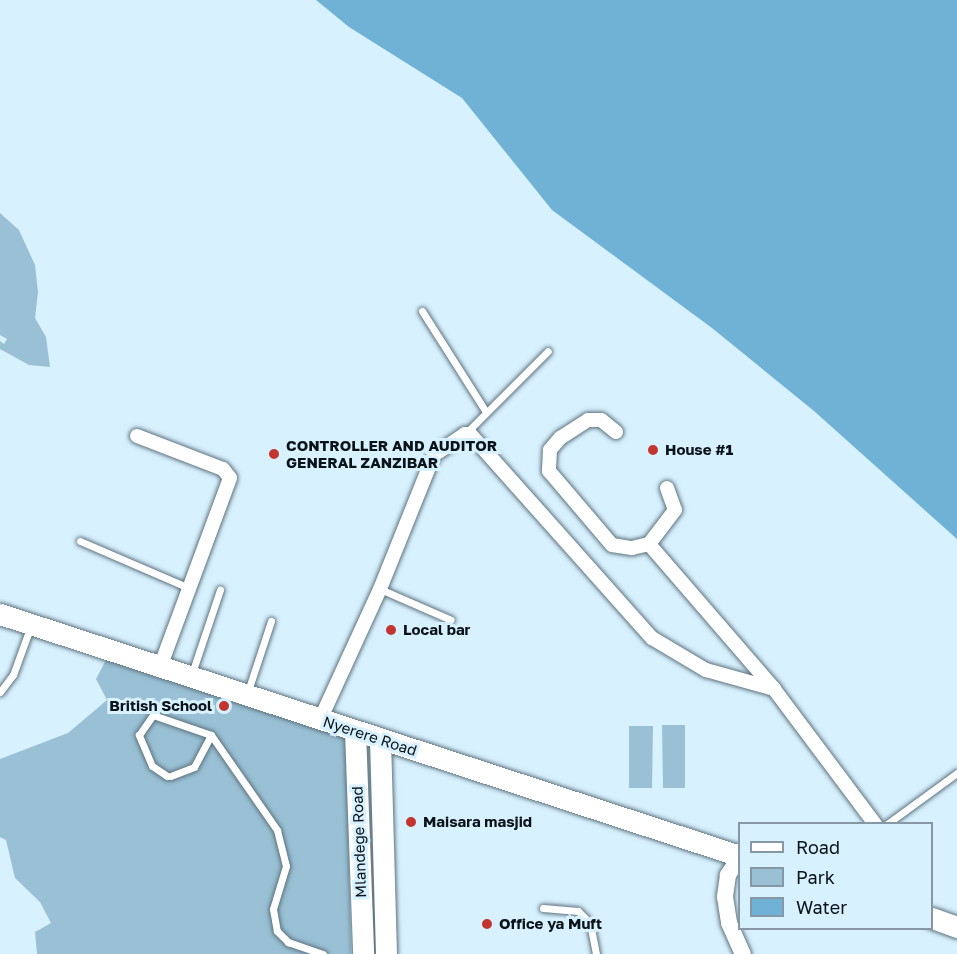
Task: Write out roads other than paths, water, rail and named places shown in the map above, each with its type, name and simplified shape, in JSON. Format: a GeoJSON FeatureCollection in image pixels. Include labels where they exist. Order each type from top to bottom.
{"type":"FeatureCollection","features":[{"type":"Feature","properties":{"kind":"main road","name":"Nyerere Road"},"geometry":{"type":"LineString","coordinates":[[0,614],[738,855]]}},
{"type":"Feature","properties":{"kind":"main road","name":"Mlandege Road"},"geometry":{"type":"LineString","coordinates":[[355,731],[363,954]]}},
{"type":"Feature","properties":{"kind":"main road","name":"Mlandege Road"},"geometry":{"type":"LineString","coordinates":[[380,739],[386,954]]}},
{"type":"Feature","properties":{"kind":"main road"},"geometry":{"type":"LineString","coordinates":[[933,918],[957,927]]}},
{"type":"Feature","properties":{"kind":"street"},"geometry":{"type":"LineString","coordinates":[[616,432],[601,420],[588,420],[560,438],[550,450],[549,471],[612,545],[632,548],[649,544],[675,510],[667,488]]}},
{"type":"Feature","properties":{"kind":"street"},"geometry":{"type":"LineString","coordinates":[[320,720],[380,589],[435,455],[465,434],[471,435],[652,638],[706,670],[774,689]]}},
{"type":"Feature","properties":{"kind":"street"},"geometry":{"type":"LineString","coordinates":[[137,436],[223,469],[230,478],[160,667]]}},
{"type":"Feature","properties":{"kind":"street"},"geometry":{"type":"LineString","coordinates":[[649,544],[774,689],[874,822]]}},
{"type":"Feature","properties":{"kind":"street"},"geometry":{"type":"LineString","coordinates":[[738,859],[728,875],[725,897],[729,923],[743,954]]}},
{"type":"Feature","properties":{"kind":"lane"},"geometry":{"type":"LineString","coordinates":[[422,311],[486,412]]}},
{"type":"Feature","properties":{"kind":"lane"},"geometry":{"type":"LineString","coordinates":[[465,434],[548,351]]}},
{"type":"Feature","properties":{"kind":"lane"},"geometry":{"type":"LineString","coordinates":[[80,540],[189,588]]}},
{"type":"Feature","properties":{"kind":"lane"},"geometry":{"type":"LineString","coordinates":[[380,589],[451,620]]}},
{"type":"Feature","properties":{"kind":"lane"},"geometry":{"type":"LineString","coordinates":[[190,678],[220,590]]}},
{"type":"Feature","properties":{"kind":"lane"},"geometry":{"type":"LineString","coordinates":[[247,696],[271,621]]}},
{"type":"Feature","properties":{"kind":"lane"},"geometry":{"type":"LineString","coordinates":[[0,692],[13,675],[31,626]]}},
{"type":"Feature","properties":{"kind":"lane"},"geometry":{"type":"LineString","coordinates":[[211,735],[194,766],[169,776],[152,766],[139,735],[153,715],[211,735],[277,830],[286,866],[273,909],[277,931],[288,942],[323,954]]}},
{"type":"Feature","properties":{"kind":"lane"},"geometry":{"type":"LineString","coordinates":[[890,822],[957,773]]}},
{"type":"Feature","properties":{"kind":"lane"},"geometry":{"type":"LineString","coordinates":[[543,908],[579,911],[590,923],[597,954]]}},
{"type":"Feature","properties":{"kind":"water"},"geometry":{"type":"Polygon","coordinates":[[[316,0],[957,0],[957,539],[814,411],[712,328],[552,210],[462,98],[349,27],[316,0]]]}},
{"type":"Feature","properties":{"kind":"place","name":"House #1"},"geometry":{"type":"Point","coordinates":[653,450]}},
{"type":"Feature","properties":{"kind":"place","name":"CONTROLLER AND AUDITOR GENERAL ZANZIBAR"},"geometry":{"type":"Point","coordinates":[274,454]}},
{"type":"Feature","properties":{"kind":"place","name":"Local bar"},"geometry":{"type":"Point","coordinates":[391,630]}},
{"type":"Feature","properties":{"kind":"place","name":"British School"},"geometry":{"type":"Point","coordinates":[224,706]}},
{"type":"Feature","properties":{"kind":"place","name":"Maisara masjid"},"geometry":{"type":"Point","coordinates":[411,822]}},
{"type":"Feature","properties":{"kind":"place","name":"Office ya Muft"},"geometry":{"type":"Point","coordinates":[487,924]}}]}
